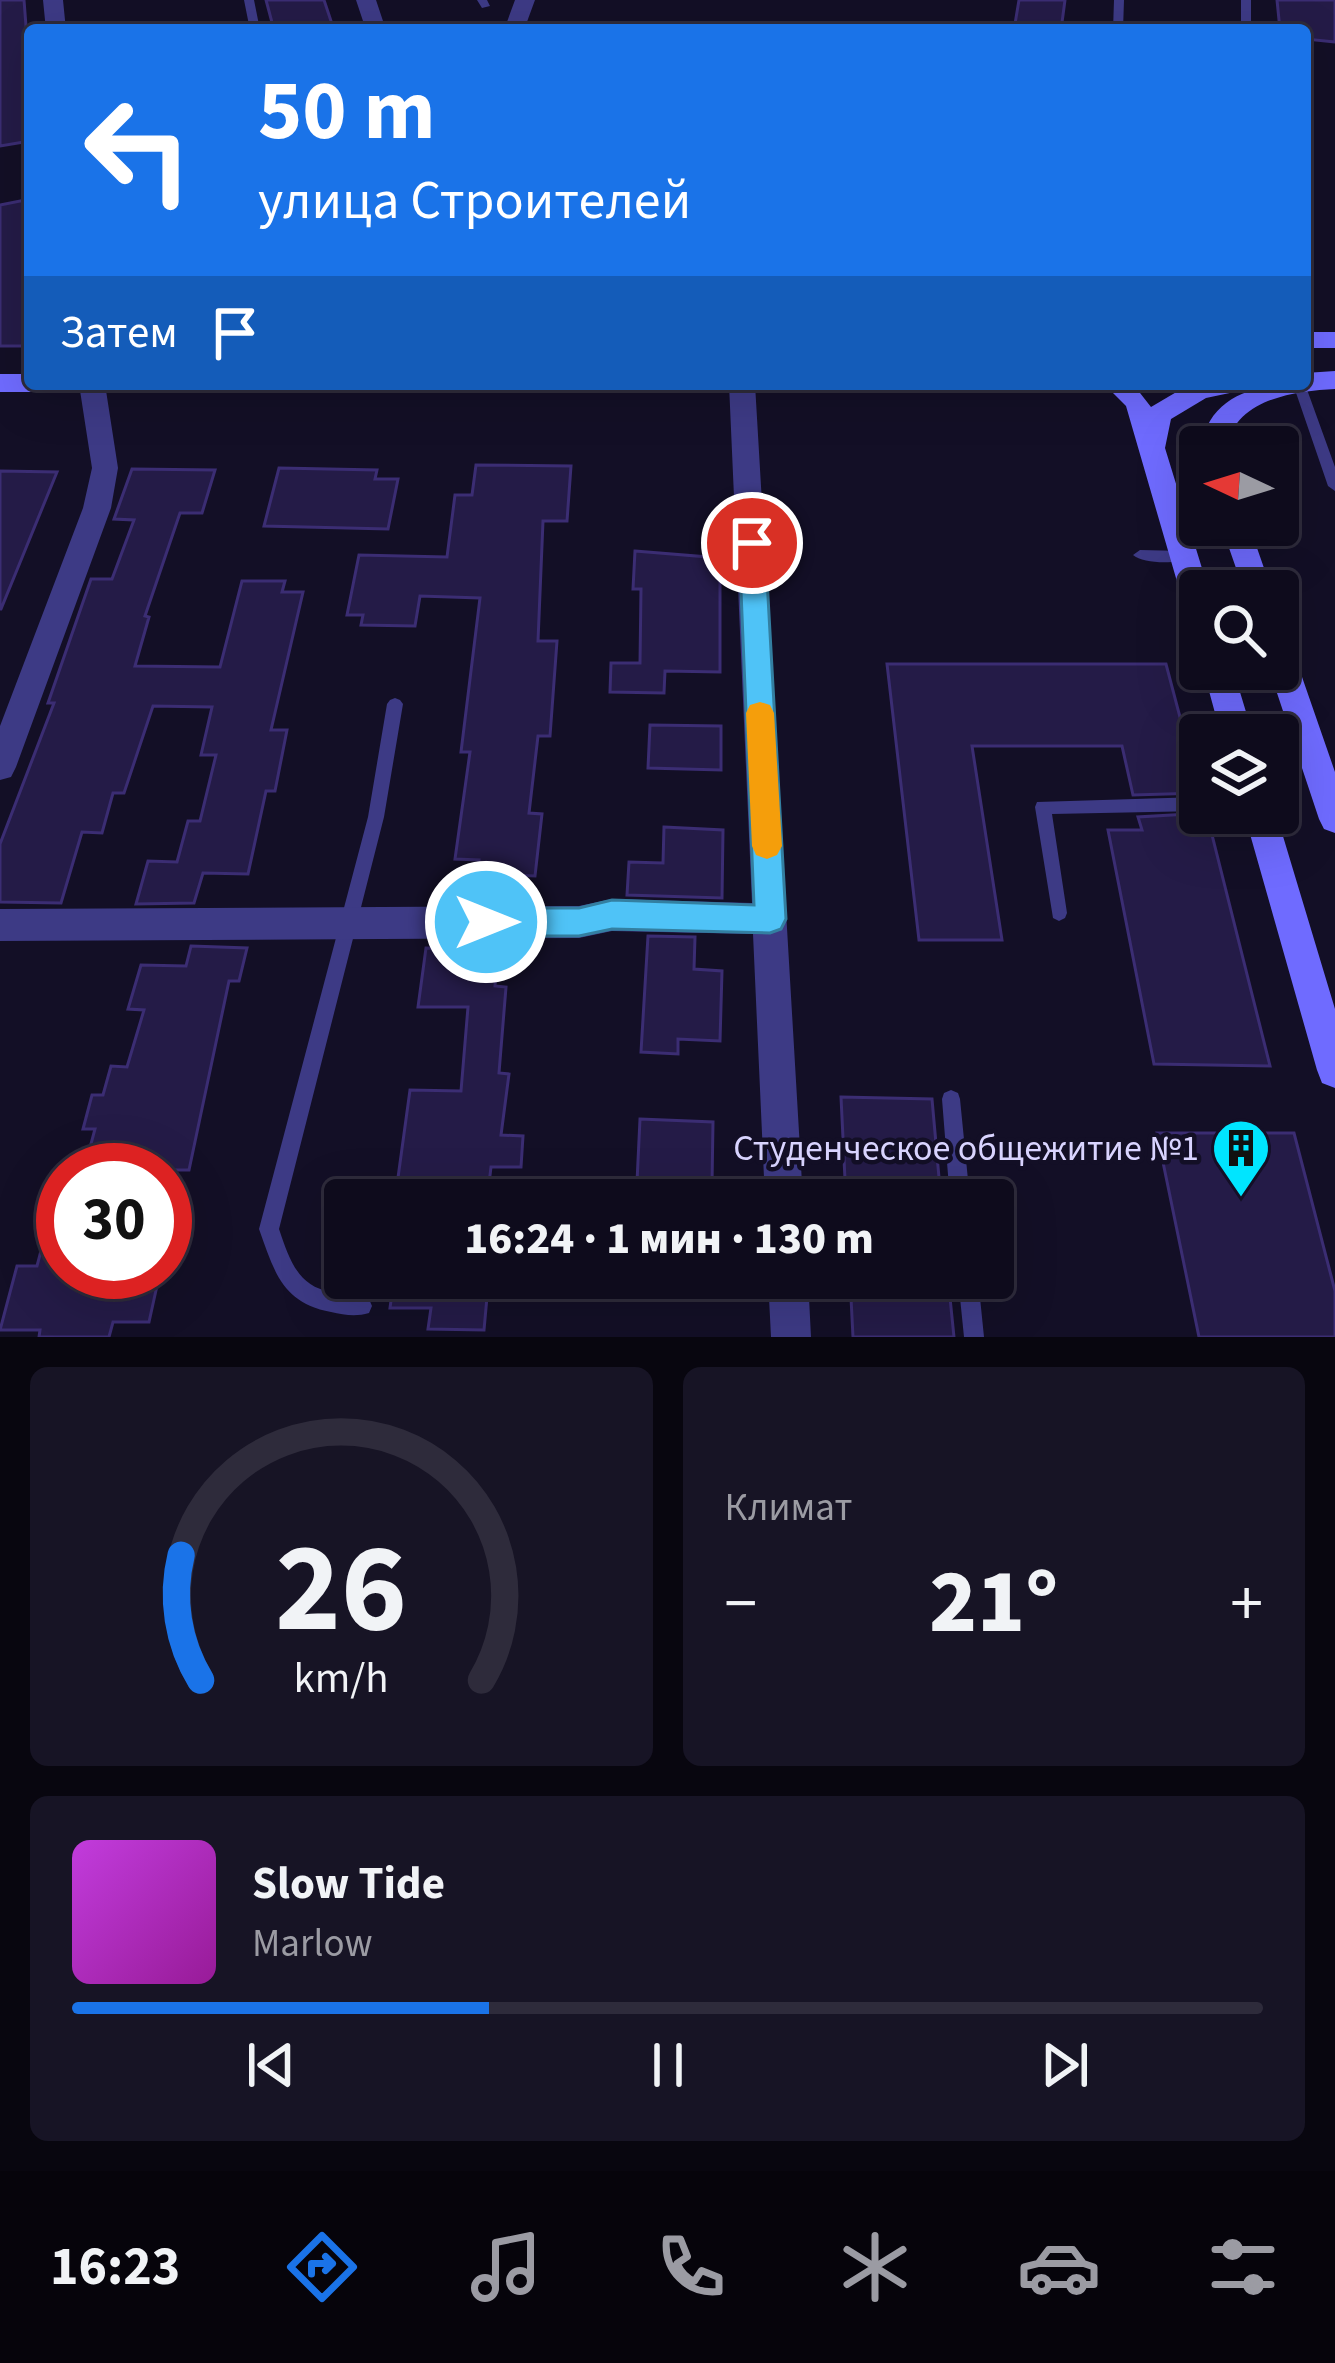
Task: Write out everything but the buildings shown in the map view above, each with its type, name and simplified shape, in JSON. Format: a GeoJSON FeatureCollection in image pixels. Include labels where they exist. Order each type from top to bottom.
{"type":"FeatureCollection","features":[{"type":"Feature","properties":{"kind":"street"},"geometry":{"type":"LineString","coordinates":[[0,767],[97,508],[105,469],[93,390]]}},
{"type":"Feature","properties":{"kind":"street"},"geometry":{"type":"LineString","coordinates":[[742,390],[783,1179]]}},
{"type":"Feature","properties":{"kind":"street"},"geometry":{"type":"LineString","coordinates":[[1124,390],[1137,402],[1188,570]]}},
{"type":"Feature","properties":{"kind":"street"},"geometry":{"type":"LineString","coordinates":[[1152,449],[1159,414],[1199,390]]}},
{"type":"Feature","properties":{"kind":"street"},"geometry":{"type":"LineString","coordinates":[[1222,426],[1257,394],[1272,390]]}},
{"type":"Feature","properties":{"kind":"street"},"geometry":{"type":"LineString","coordinates":[[1291,690],[1335,820]]}},
{"type":"Feature","properties":{"kind":"street"},"geometry":{"type":"LineString","coordinates":[[1266,834],[1335,1070]]}},
{"type":"Feature","properties":{"kind":"street"},"geometry":{"type":"LineString","coordinates":[[0,925],[579,922],[612,914],[770,919]]}},
{"type":"Feature","properties":{"kind":"street"},"geometry":{"type":"LineString","coordinates":[[789,1299],[791,1337]]}},
{"type":"Feature","properties":{"kind":"lane"},"geometry":{"type":"LineString","coordinates":[[1301,390],[1335,486]]}},
{"type":"Feature","properties":{"kind":"lane"},"geometry":{"type":"LineString","coordinates":[[1140,555],[1184,556]]}},
{"type":"Feature","properties":{"kind":"lane"},"geometry":{"type":"LineString","coordinates":[[362,1306],[316,1302],[300,1290],[285,1277],[269,1229],[376,817],[395,704]]}},
{"type":"Feature","properties":{"kind":"lane"},"geometry":{"type":"LineString","coordinates":[[1059,913],[1043,807],[1179,804]]}},
{"type":"Feature","properties":{"kind":"lane"},"geometry":{"type":"LineString","coordinates":[[950,1099],[959,1179]]}},
{"type":"Feature","properties":{"kind":"lane"},"geometry":{"type":"LineString","coordinates":[[970,1299],[974,1337]]}},
{"type":"Feature","properties":{"kind":"slow traffic"},"geometry":{"type":"LineString","coordinates":[[760,713],[767,846]]}},
{"type":"Feature","properties":{"kind":"place","name":"Студенческое общежитие №1"},"geometry":{"type":"Point","coordinates":[1241,1199]}},
{"type":"Feature","properties":{"kind":"route"},"geometry":{"type":"LineString","coordinates":[[486,922],[579,922],[612,914],[770,919],[752,543]]}}]}
